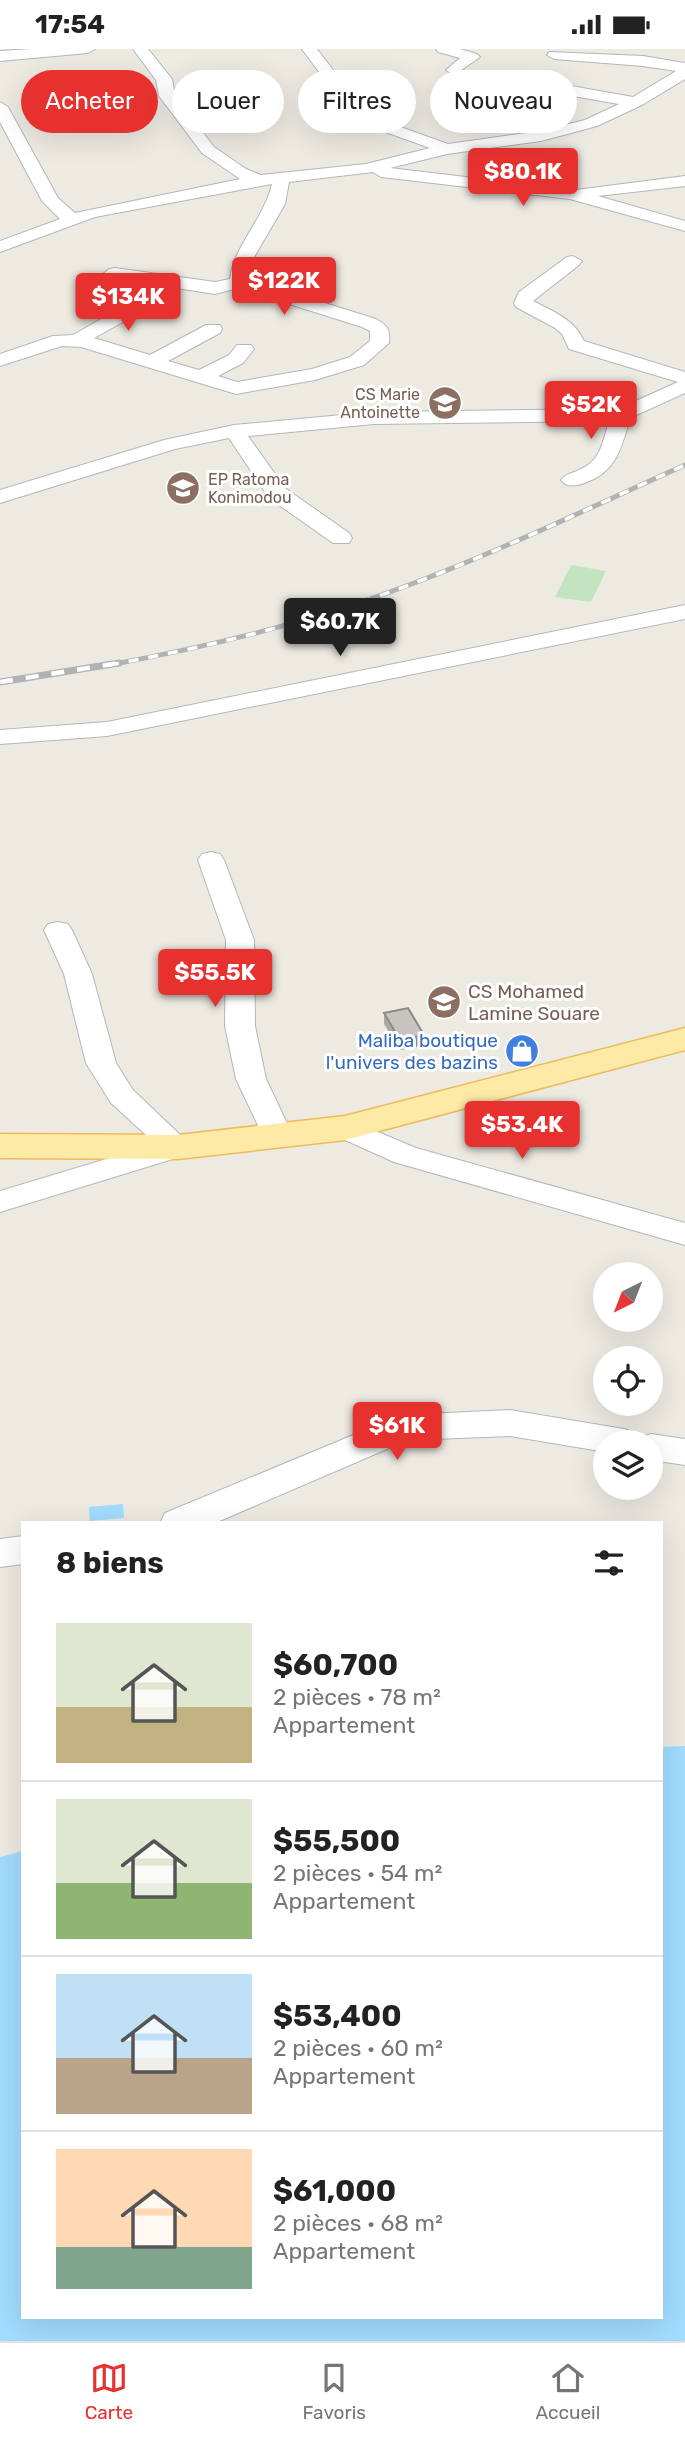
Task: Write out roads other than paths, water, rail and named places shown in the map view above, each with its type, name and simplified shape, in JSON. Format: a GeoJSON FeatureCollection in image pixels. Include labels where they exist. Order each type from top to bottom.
{"type":"FeatureCollection","features":[{"type":"Feature","properties":{"kind":"main road"},"geometry":{"type":"LineString","coordinates":[[0,1146],[178,1147],[345,1128],[685,1039]]}},
{"type":"Feature","properties":{"kind":"street"},"geometry":{"type":"LineString","coordinates":[[0,56],[88,49]]}},
{"type":"Feature","properties":{"kind":"street"},"geometry":{"type":"LineString","coordinates":[[140,49],[164,79],[167,96],[208,150],[240,173],[260,180]]}},
{"type":"Feature","properties":{"kind":"street"},"geometry":{"type":"LineString","coordinates":[[309,49],[349,103],[386,127],[447,149]]}},
{"type":"Feature","properties":{"kind":"street"},"geometry":{"type":"LineString","coordinates":[[443,49],[472,57],[454,70]]}},
{"type":"Feature","properties":{"kind":"street"},"geometry":{"type":"LineString","coordinates":[[554,55],[643,61],[685,70]]}},
{"type":"Feature","properties":{"kind":"street"},"geometry":{"type":"LineString","coordinates":[[0,247],[91,213],[260,180],[366,169],[447,149],[553,133],[591,123],[636,102],[685,70]]}},
{"type":"Feature","properties":{"kind":"street"},"geometry":{"type":"LineString","coordinates":[[577,92],[636,102]]}},
{"type":"Feature","properties":{"kind":"street"},"geometry":{"type":"LineString","coordinates":[[0,107],[51,201],[72,220]]}},
{"type":"Feature","properties":{"kind":"street"},"geometry":{"type":"LineString","coordinates":[[366,169],[404,176],[571,194],[685,226]]}},
{"type":"Feature","properties":{"kind":"street"},"geometry":{"type":"LineString","coordinates":[[239,282],[242,264],[276,204],[282,178]]}},
{"type":"Feature","properties":{"kind":"street"},"geometry":{"type":"LineString","coordinates":[[571,194],[685,181]]}},
{"type":"Feature","properties":{"kind":"street"},"geometry":{"type":"LineString","coordinates":[[573,261],[526,296],[523,303],[562,324],[570,331],[576,345],[685,378]]}},
{"type":"Feature","properties":{"kind":"street"},"geometry":{"type":"LineString","coordinates":[[0,360],[60,340],[76,341],[236,388],[315,374],[357,361],[379,343],[380,329],[369,323],[239,282],[215,288],[115,273],[91,292]]}},
{"type":"Feature","properties":{"kind":"street"},"geometry":{"type":"LineString","coordinates":[[76,341],[109,320],[154,300],[170,297]]}},
{"type":"Feature","properties":{"kind":"street"},"geometry":{"type":"LineString","coordinates":[[152,362],[213,329]]}},
{"type":"Feature","properties":{"kind":"street"},"geometry":{"type":"LineString","coordinates":[[201,377],[236,359],[244,349]]}},
{"type":"Feature","properties":{"kind":"street"},"geometry":{"type":"LineString","coordinates":[[0,497],[171,444],[234,431],[374,418],[621,415],[685,386]]}},
{"type":"Feature","properties":{"kind":"street"},"geometry":{"type":"LineString","coordinates":[[236,388],[267,426]]}},
{"type":"Feature","properties":{"kind":"street"},"geometry":{"type":"LineString","coordinates":[[572,480],[598,472],[607,461],[621,415]]}},
{"type":"Feature","properties":{"kind":"street"},"geometry":{"type":"LineString","coordinates":[[234,431],[277,493],[341,538]]}},
{"type":"Feature","properties":{"kind":"street"},"geometry":{"type":"LineString","coordinates":[[0,737],[107,729],[685,612]]}},
{"type":"Feature","properties":{"kind":"street"},"geometry":{"type":"LineString","coordinates":[[211,860],[240,940],[240,1025],[251,1079],[278,1136]]}},
{"type":"Feature","properties":{"kind":"street"},"geometry":{"type":"LineString","coordinates":[[58,930],[78,974],[101,1063],[122,1096],[178,1147]]}},
{"type":"Feature","properties":{"kind":"street"},"geometry":{"type":"LineString","coordinates":[[345,1128],[405,1155],[685,1234]]}},
{"type":"Feature","properties":{"kind":"street"},"geometry":{"type":"LineString","coordinates":[[0,1202],[178,1147]]}},
{"type":"Feature","properties":{"kind":"street"},"geometry":{"type":"LineString","coordinates":[[183,1521],[404,1428],[510,1423],[593,1437]]}},
{"type":"Feature","properties":{"kind":"street"},"geometry":{"type":"LineString","coordinates":[[663,1449],[685,1452]]}},
{"type":"Feature","properties":{"kind":"street"},"geometry":{"type":"LineString","coordinates":[[0,1553],[21,1551]]}},
{"type":"Feature","properties":{"kind":"water"},"geometry":{"type":"Polygon","coordinates":[[[123,1504],[124,1518],[90,1521],[89,1507],[123,1504]]]}},
{"type":"Feature","properties":{"kind":"water"},"geometry":{"type":"Polygon","coordinates":[[[685,1746],[685,2341],[0,2341],[0,1857],[21,1852],[21,2319],[663,2319],[663,1747],[685,1746]]]}},
{"type":"Feature","properties":{"kind":"railway"},"geometry":{"type":"LineString","coordinates":[[119,663],[303,620],[408,586],[567,519],[685,465]]}},
{"type":"Feature","properties":{"kind":"railway"},"geometry":{"type":"LineString","coordinates":[[0,682],[119,663]]}},
{"type":"Feature","properties":{"kind":"railway"},"geometry":{"type":"LineString","coordinates":[[109,665],[119,663]]}},
{"type":"Feature","properties":{"kind":"place","name":"CS Marie Antoinette"},"geometry":{"type":"Point","coordinates":[445,403]}},
{"type":"Feature","properties":{"kind":"place","name":"EP Ratoma Konimodou"},"geometry":{"type":"Point","coordinates":[183,488]}},
{"type":"Feature","properties":{"kind":"place","name":"CS Mohamed Lamine Souare"},"geometry":{"type":"Point","coordinates":[444,1002]}},
{"type":"Feature","properties":{"kind":"place","name":"Maliba boutique l'univers des bazins"},"geometry":{"type":"Point","coordinates":[522,1051]}}]}
